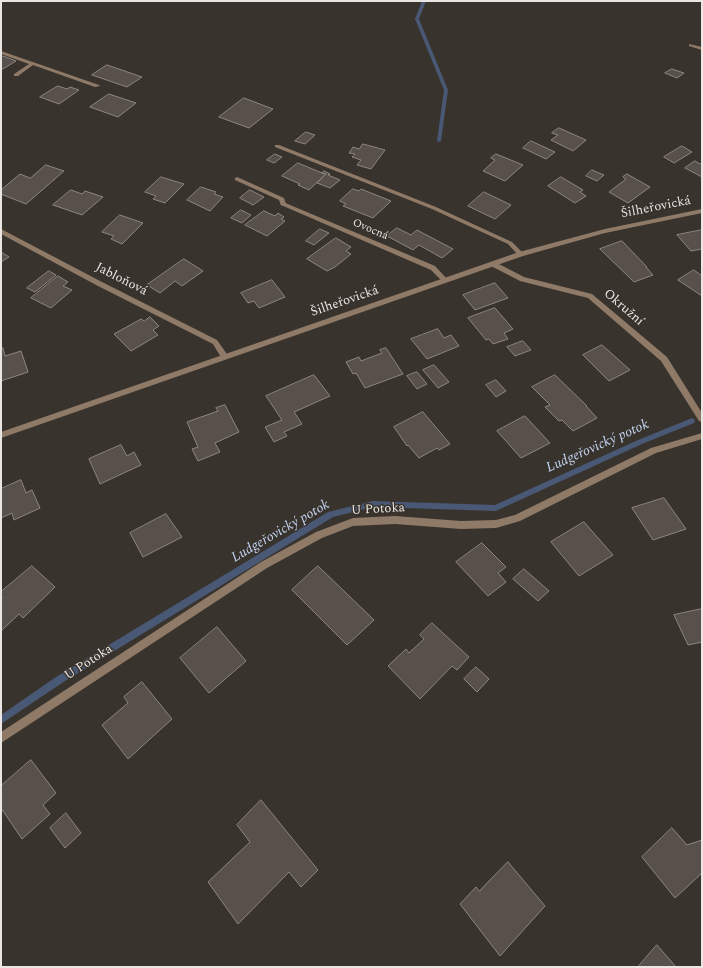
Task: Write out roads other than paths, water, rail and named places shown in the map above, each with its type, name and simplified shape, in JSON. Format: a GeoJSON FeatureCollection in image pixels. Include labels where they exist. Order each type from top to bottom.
{"type":"FeatureCollection","features":[{"type":"Feature","properties":{"kind":"street"},"geometry":{"type":"LineString","coordinates":[[691,45],[702,49]]}},
{"type":"Feature","properties":{"kind":"street"},"geometry":{"type":"LineString","coordinates":[[1,52],[97,86]]}},
{"type":"Feature","properties":{"kind":"street"},"geometry":{"type":"LineString","coordinates":[[16,75],[33,63]]}},
{"type":"Feature","properties":{"kind":"street"},"geometry":{"type":"LineString","coordinates":[[277,146],[434,208],[510,243],[521,254]]}},
{"type":"Feature","properties":{"kind":"street","name":"Ovocná"},"geometry":{"type":"LineString","coordinates":[[236,179],[282,199],[283,204],[433,268],[445,280]]}},
{"type":"Feature","properties":{"kind":"street","name":"Šilheřovická"},"geometry":{"type":"LineString","coordinates":[[1,435],[521,254],[605,231],[702,211]]}},
{"type":"Feature","properties":{"kind":"street","name":"Jabloňová"},"geometry":{"type":"LineString","coordinates":[[1,231],[100,284],[215,342],[225,357]]}},
{"type":"Feature","properties":{"kind":"street","name":"Okružní"},"geometry":{"type":"LineString","coordinates":[[494,264],[522,278],[590,296],[664,359],[702,419]]}},
{"type":"Feature","properties":{"kind":"street","name":"U Potoka"},"geometry":{"type":"LineString","coordinates":[[1,738],[258,569],[319,535],[353,522],[395,520],[461,524],[496,524],[518,518],[654,450],[702,436]]}},
{"type":"Feature","properties":{"kind":"waterway"},"geometry":{"type":"LineString","coordinates":[[424,1],[417,19],[446,90],[439,141]]}},
{"type":"Feature","properties":{"kind":"waterway","name":"Ludgeřovický potok"},"geometry":{"type":"LineString","coordinates":[[1,720],[59,680],[331,514],[373,504],[496,508],[640,442],[692,421]]}}]}
